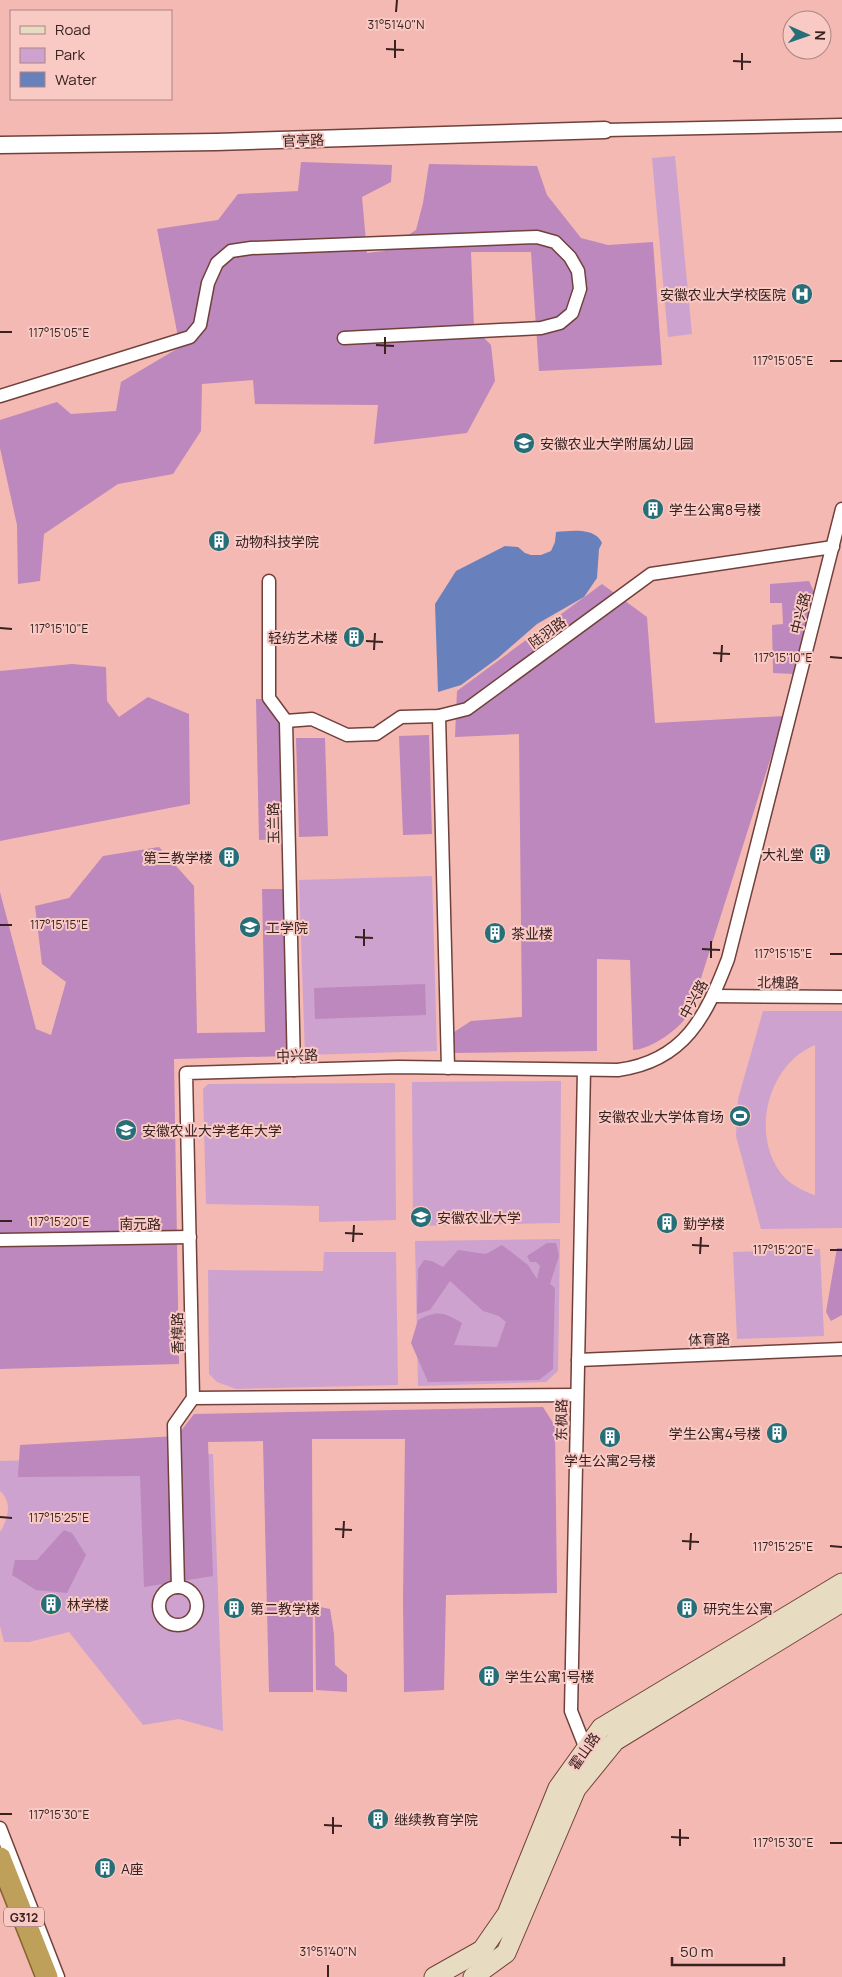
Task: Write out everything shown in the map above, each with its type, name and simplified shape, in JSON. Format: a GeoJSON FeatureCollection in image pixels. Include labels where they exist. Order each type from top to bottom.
{"type":"FeatureCollection","features":[{"type":"Feature","properties":{"kind":"highway","name":"G312"},"geometry":{"type":"LineString","coordinates":[[0,1858],[47,1977]]}},
{"type":"Feature","properties":{"kind":"main road","name":"霍山路"},"geometry":{"type":"LineString","coordinates":[[434,1977],[482,1950],[507,1914],[558,1788],[601,1728],[842,1583]]}},
{"type":"Feature","properties":{"kind":"main road","name":"霍山路"},"geometry":{"type":"LineString","coordinates":[[473,1977],[506,1953],[576,1789],[615,1741],[842,1602]]}},
{"type":"Feature","properties":{"kind":"street"},"geometry":{"type":"LineString","coordinates":[[605,130],[842,125]]}},
{"type":"Feature","properties":{"kind":"street","name":"官亭路"},"geometry":{"type":"LineString","coordinates":[[0,145],[216,142],[605,130]]}},
{"type":"Feature","properties":{"kind":"street"},"geometry":{"type":"LineString","coordinates":[[0,396],[190,337],[200,324],[208,283],[217,263],[231,251],[251,248],[537,237],[555,242],[570,257],[578,271],[580,289],[572,313],[560,324],[542,328],[344,338]]}},
{"type":"Feature","properties":{"kind":"street","name":"中兴路"},"geometry":{"type":"LineString","coordinates":[[186,1073],[398,1067],[618,1070],[648,1064],[683,1040],[698,1024],[714,996],[728,959],[841,514]]}},
{"type":"Feature","properties":{"kind":"street","name":"陆羽路"},"geometry":{"type":"LineString","coordinates":[[286,721],[312,720],[347,734],[376,734],[401,717],[439,716],[467,710],[651,574],[833,547]]}},
{"type":"Feature","properties":{"kind":"street"},"geometry":{"type":"LineString","coordinates":[[269,581],[269,698],[286,721]]}},
{"type":"Feature","properties":{"kind":"street"},"geometry":{"type":"LineString","coordinates":[[439,716],[448,1068]]}},
{"type":"Feature","properties":{"kind":"street","name":"玉兰路"},"geometry":{"type":"LineString","coordinates":[[286,721],[294,1070]]}},
{"type":"Feature","properties":{"kind":"street","name":"北槐路"},"geometry":{"type":"LineString","coordinates":[[714,996],[842,998]]}},
{"type":"Feature","properties":{"kind":"street","name":"东枫路"},"geometry":{"type":"LineString","coordinates":[[584,1070],[571,1711],[594,1766]]}},
{"type":"Feature","properties":{"kind":"street","name":"香樟路"},"geometry":{"type":"LineString","coordinates":[[186,1073],[193,1398]]}},
{"type":"Feature","properties":{"kind":"street","name":"南元路"},"geometry":{"type":"LineString","coordinates":[[0,1240],[190,1237]]}},
{"type":"Feature","properties":{"kind":"street","name":"体育路"},"geometry":{"type":"LineString","coordinates":[[578,1360],[842,1349]]}},
{"type":"Feature","properties":{"kind":"street"},"geometry":{"type":"LineString","coordinates":[[178,1587],[174,1425],[193,1398],[577,1395]]}},
{"type":"Feature","properties":{"kind":"street"},"geometry":{"type":"LineString","coordinates":[[0,1828],[58,1977]]}},
{"type":"Feature","properties":{"kind":"green space"},"geometry":{"type":"Polygon","coordinates":[[[675,156],[692,334],[668,337],[652,158],[675,156]]]}},
{"type":"Feature","properties":{"kind":"green space"},"geometry":{"type":"Polygon","coordinates":[[[432,876],[437,1051],[305,1055],[299,880],[432,876]]]}},
{"type":"Feature","properties":{"kind":"green space"},"geometry":{"type":"Polygon","coordinates":[[[763,1011],[842,1011],[842,1228],[761,1229],[736,1136],[738,1099],[763,1011]],[[815,1045],[798,1055],[785,1069],[774,1086],[768,1104],[766,1124],[768,1144],[774,1162],[785,1178],[799,1188],[815,1195],[815,1045]]]}},
{"type":"Feature","properties":{"kind":"green space"},"geometry":{"type":"Polygon","coordinates":[[[561,1081],[560,1223],[413,1226],[412,1082],[561,1081]]]}},
{"type":"Feature","properties":{"kind":"green space"},"geometry":{"type":"Polygon","coordinates":[[[395,1083],[396,1220],[319,1222],[319,1206],[206,1204],[203,1089],[208,1084],[395,1083]]]}},
{"type":"Feature","properties":{"kind":"green space"},"geometry":{"type":"Polygon","coordinates":[[[560,1239],[558,1371],[546,1382],[418,1386],[415,1241],[560,1239]]]}},
{"type":"Feature","properties":{"kind":"green space"},"geometry":{"type":"Polygon","coordinates":[[[820,1249],[824,1336],[737,1339],[733,1252],[820,1249]]]}},
{"type":"Feature","properties":{"kind":"green space"},"geometry":{"type":"Polygon","coordinates":[[[324,1252],[396,1252],[398,1385],[236,1389],[217,1382],[209,1374],[208,1270],[323,1271],[324,1252]]]}},
{"type":"Feature","properties":{"kind":"green space"},"geometry":{"type":"Polygon","coordinates":[[[213,1454],[223,1731],[179,1719],[143,1725],[69,1632],[29,1642],[4,1642],[0,1626],[0,1532],[7,1517],[8,1506],[7,1500],[0,1491],[0,1461],[213,1454]]]}},
{"type":"Feature","properties":{"kind":"shaded area"},"geometry":{"type":"Polygon","coordinates":[[[301,162],[392,165],[391,182],[362,197],[367,253],[384,251],[416,230],[423,203],[429,164],[537,166],[547,195],[581,238],[608,245],[653,242],[662,365],[539,371],[531,252],[471,252],[474,328],[491,345],[495,381],[467,433],[374,444],[378,405],[255,404],[253,380],[202,384],[201,431],[173,474],[118,484],[44,534],[40,581],[18,584],[17,525],[0,448],[0,420],[57,402],[71,414],[116,411],[121,382],[180,347],[157,229],[218,220],[238,194],[298,191],[301,162]]]}},
{"type":"Feature","properties":{"kind":"shaded area"},"geometry":{"type":"Polygon","coordinates":[[[809,581],[814,592],[795,674],[773,673],[772,625],[783,624],[782,603],[770,603],[770,584],[809,581]]]}},
{"type":"Feature","properties":{"kind":"shaded area"},"geometry":{"type":"Polygon","coordinates":[[[602,584],[647,617],[655,723],[784,716],[696,994],[686,1017],[680,1025],[661,1040],[646,1047],[633,1050],[630,960],[597,959],[597,1051],[451,1053],[451,1034],[471,1021],[522,1017],[519,734],[455,737],[457,691],[602,584]]]}},
{"type":"Feature","properties":{"kind":"shaded area"},"geometry":{"type":"Polygon","coordinates":[[[72,664],[106,667],[107,701],[119,717],[148,697],[189,714],[190,804],[0,841],[0,671],[72,664]]]}},
{"type":"Feature","properties":{"kind":"shaded area"},"geometry":{"type":"Polygon","coordinates":[[[256,699],[265,699],[279,721],[282,839],[259,840],[256,699]]]}},
{"type":"Feature","properties":{"kind":"shaded area"},"geometry":{"type":"Polygon","coordinates":[[[429,735],[432,834],[403,835],[399,736],[429,735]]]}},
{"type":"Feature","properties":{"kind":"shaded area"},"geometry":{"type":"Polygon","coordinates":[[[296,738],[325,738],[328,836],[299,837],[296,738]]]}},
{"type":"Feature","properties":{"kind":"shaded area"},"geometry":{"type":"Polygon","coordinates":[[[159,847],[194,886],[197,1033],[265,1032],[262,889],[285,889],[289,1056],[174,1059],[179,1364],[0,1369],[0,892],[36,1029],[51,1035],[66,982],[42,964],[35,906],[69,898],[103,856],[159,847]]]}},
{"type":"Feature","properties":{"kind":"shaded area"},"geometry":{"type":"Polygon","coordinates":[[[425,984],[426,1015],[315,1019],[314,988],[425,984]]]}},
{"type":"Feature","properties":{"kind":"shaded area"},"geometry":{"type":"Polygon","coordinates":[[[547,1243],[556,1243],[559,1256],[550,1284],[555,1288],[553,1369],[539,1380],[428,1382],[411,1343],[418,1320],[436,1314],[450,1316],[462,1323],[454,1345],[497,1347],[506,1322],[499,1316],[483,1311],[450,1281],[430,1310],[417,1314],[418,1269],[424,1260],[432,1261],[443,1267],[458,1250],[486,1254],[502,1245],[528,1265],[537,1279],[540,1266],[536,1262],[530,1262],[527,1256],[547,1243]]]}},
{"type":"Feature","properties":{"kind":"shaded area"},"geometry":{"type":"Polygon","coordinates":[[[837,1248],[842,1248],[842,1315],[831,1321],[826,1312],[837,1248]]]}},
{"type":"Feature","properties":{"kind":"shaded area"},"geometry":{"type":"Polygon","coordinates":[[[543,1407],[555,1426],[557,1593],[446,1595],[444,1690],[404,1692],[405,1439],[312,1439],[313,1692],[269,1692],[263,1441],[208,1442],[213,1576],[144,1587],[140,1476],[18,1477],[20,1445],[177,1436],[194,1414],[543,1407]]]}},
{"type":"Feature","properties":{"kind":"shaded area"},"geometry":{"type":"Polygon","coordinates":[[[64,1530],[72,1533],[86,1555],[67,1593],[36,1590],[12,1575],[15,1560],[37,1560],[64,1530]]]}},
{"type":"Feature","properties":{"kind":"shaded area"},"geometry":{"type":"Polygon","coordinates":[[[315,1606],[330,1609],[334,1634],[335,1665],[347,1675],[347,1692],[316,1690],[315,1606]]]}},
{"type":"Feature","properties":{"kind":"water"},"geometry":{"type":"Polygon","coordinates":[[[556,532],[588,532],[594,534],[602,543],[599,549],[597,578],[584,597],[537,624],[498,658],[461,685],[438,692],[435,604],[456,571],[505,546],[518,547],[531,555],[541,555],[551,551],[555,542],[556,532]]]}},
{"type":"Feature","properties":{"kind":"place","name":"安徽农业大学校医院"},"geometry":{"type":"Point","coordinates":[802,294]}},
{"type":"Feature","properties":{"kind":"place","name":"安徽农业大学附属幼儿园"},"geometry":{"type":"Point","coordinates":[524,443]}},
{"type":"Feature","properties":{"kind":"place","name":"学生公寓8号楼"},"geometry":{"type":"Point","coordinates":[653,509]}},
{"type":"Feature","properties":{"kind":"place","name":"动物科技学院"},"geometry":{"type":"Point","coordinates":[219,541]}},
{"type":"Feature","properties":{"kind":"place","name":"轻纺艺术楼"},"geometry":{"type":"Point","coordinates":[354,637]}},
{"type":"Feature","properties":{"kind":"place","name":"大礼堂"},"geometry":{"type":"Point","coordinates":[820,854]}},
{"type":"Feature","properties":{"kind":"place","name":"第三教学楼"},"geometry":{"type":"Point","coordinates":[229,857]}},
{"type":"Feature","properties":{"kind":"place","name":"工学院"},"geometry":{"type":"Point","coordinates":[250,927]}},
{"type":"Feature","properties":{"kind":"place","name":"茶业楼"},"geometry":{"type":"Point","coordinates":[495,933]}},
{"type":"Feature","properties":{"kind":"place","name":"安徽农业大学体育场"},"geometry":{"type":"Point","coordinates":[740,1116]}},
{"type":"Feature","properties":{"kind":"place","name":"安徽农业大学老年大学"},"geometry":{"type":"Point","coordinates":[126,1130]}},
{"type":"Feature","properties":{"kind":"place","name":"安徽农业大学"},"geometry":{"type":"Point","coordinates":[421,1217]}},
{"type":"Feature","properties":{"kind":"place","name":"勤学楼"},"geometry":{"type":"Point","coordinates":[667,1223]}},
{"type":"Feature","properties":{"kind":"place","name":"学生公寓4号楼"},"geometry":{"type":"Point","coordinates":[777,1433]}},
{"type":"Feature","properties":{"kind":"place","name":"学生公寓2号楼"},"geometry":{"type":"Point","coordinates":[610,1437]}},
{"type":"Feature","properties":{"kind":"place","name":"林学楼"},"geometry":{"type":"Point","coordinates":[51,1604]}},
{"type":"Feature","properties":{"kind":"place","name":"第二教学楼"},"geometry":{"type":"Point","coordinates":[234,1608]}},
{"type":"Feature","properties":{"kind":"place","name":"研究生公寓"},"geometry":{"type":"Point","coordinates":[687,1608]}},
{"type":"Feature","properties":{"kind":"place","name":"学生公寓1号楼"},"geometry":{"type":"Point","coordinates":[489,1676]}},
{"type":"Feature","properties":{"kind":"place","name":"继续教育学院"},"geometry":{"type":"Point","coordinates":[378,1819]}},
{"type":"Feature","properties":{"kind":"place","name":"A座"},"geometry":{"type":"Point","coordinates":[105,1868]}}]}
